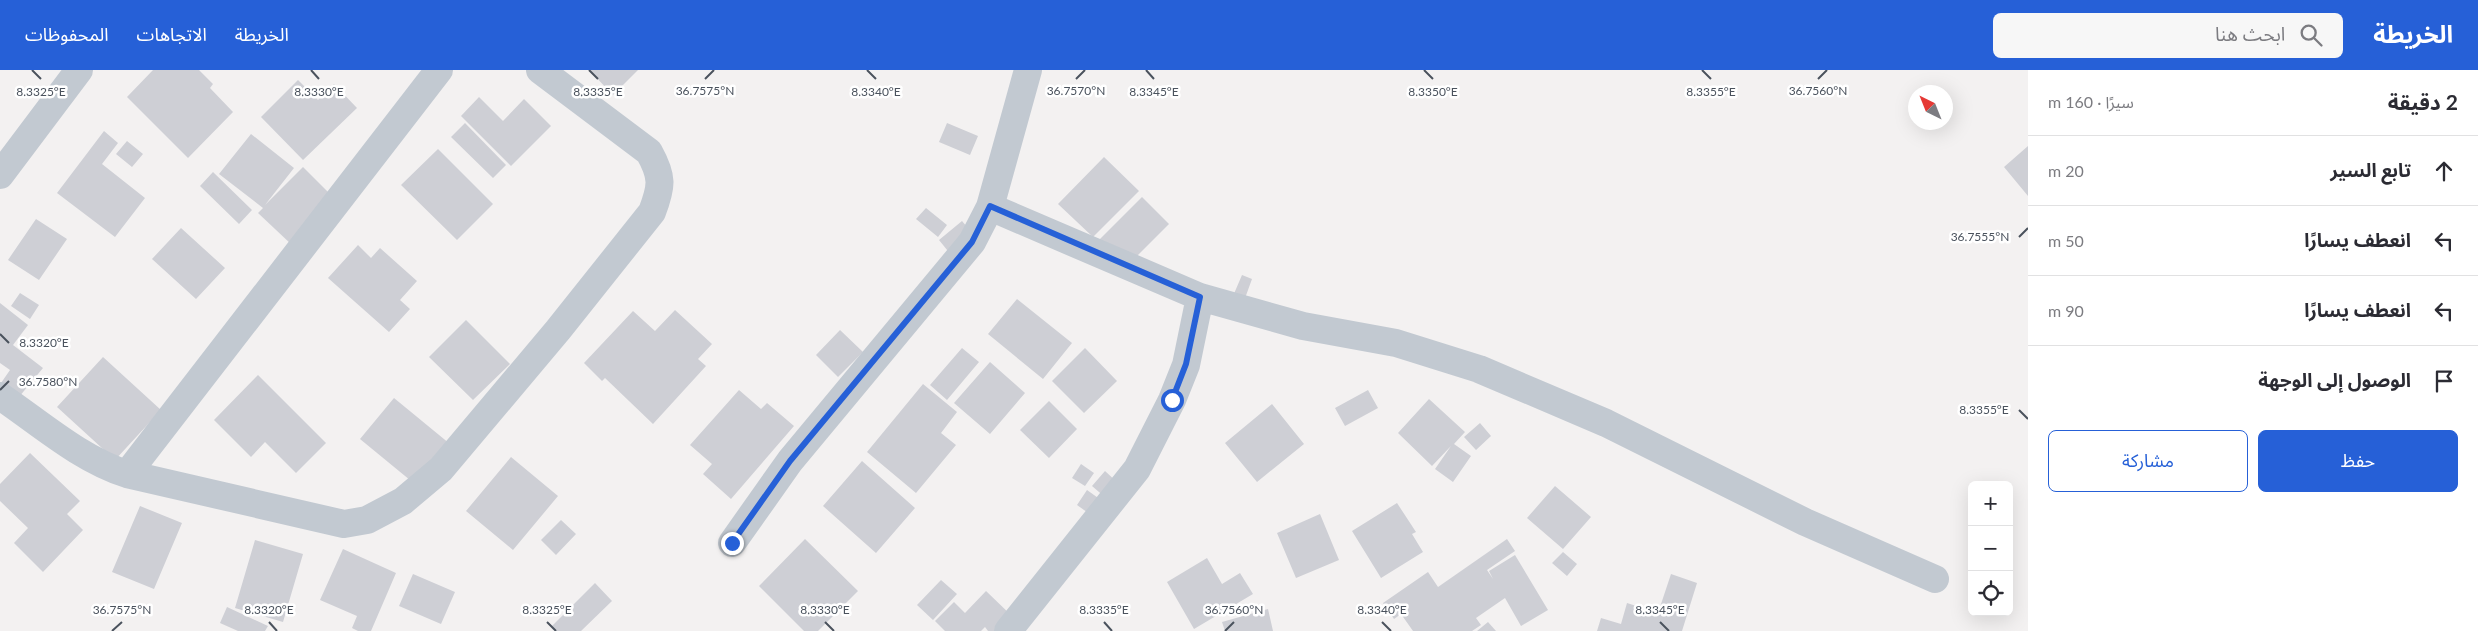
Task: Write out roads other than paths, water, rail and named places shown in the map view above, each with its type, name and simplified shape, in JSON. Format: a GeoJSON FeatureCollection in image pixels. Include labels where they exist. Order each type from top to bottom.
{"type":"FeatureCollection","features":[{"type":"Feature","properties":{"kind":"street"},"geometry":{"type":"LineString","coordinates":[[0,175],[78,70]]}},
{"type":"Feature","properties":{"kind":"street"},"geometry":{"type":"LineString","coordinates":[[127,474],[439,70]]}},
{"type":"Feature","properties":{"kind":"street"},"geometry":{"type":"LineString","coordinates":[[0,396],[81,452],[112,469],[127,474],[344,524],[367,520],[403,501],[441,469],[558,330],[652,212],[659,194],[659,170],[649,152],[540,70]]}},
{"type":"Feature","properties":{"kind":"street"},"geometry":{"type":"LineString","coordinates":[[732,543],[790,461],[972,242],[990,206],[1028,70]]}},
{"type":"Feature","properties":{"kind":"street"},"geometry":{"type":"LineString","coordinates":[[990,206],[1200,297],[1303,326],[1396,344],[1479,369],[1606,423],[1805,522],[1935,578]]}},
{"type":"Feature","properties":{"kind":"street"},"geometry":{"type":"LineString","coordinates":[[1008,631],[1137,469],[1172,400],[1186,364],[1200,297]]}}]}
